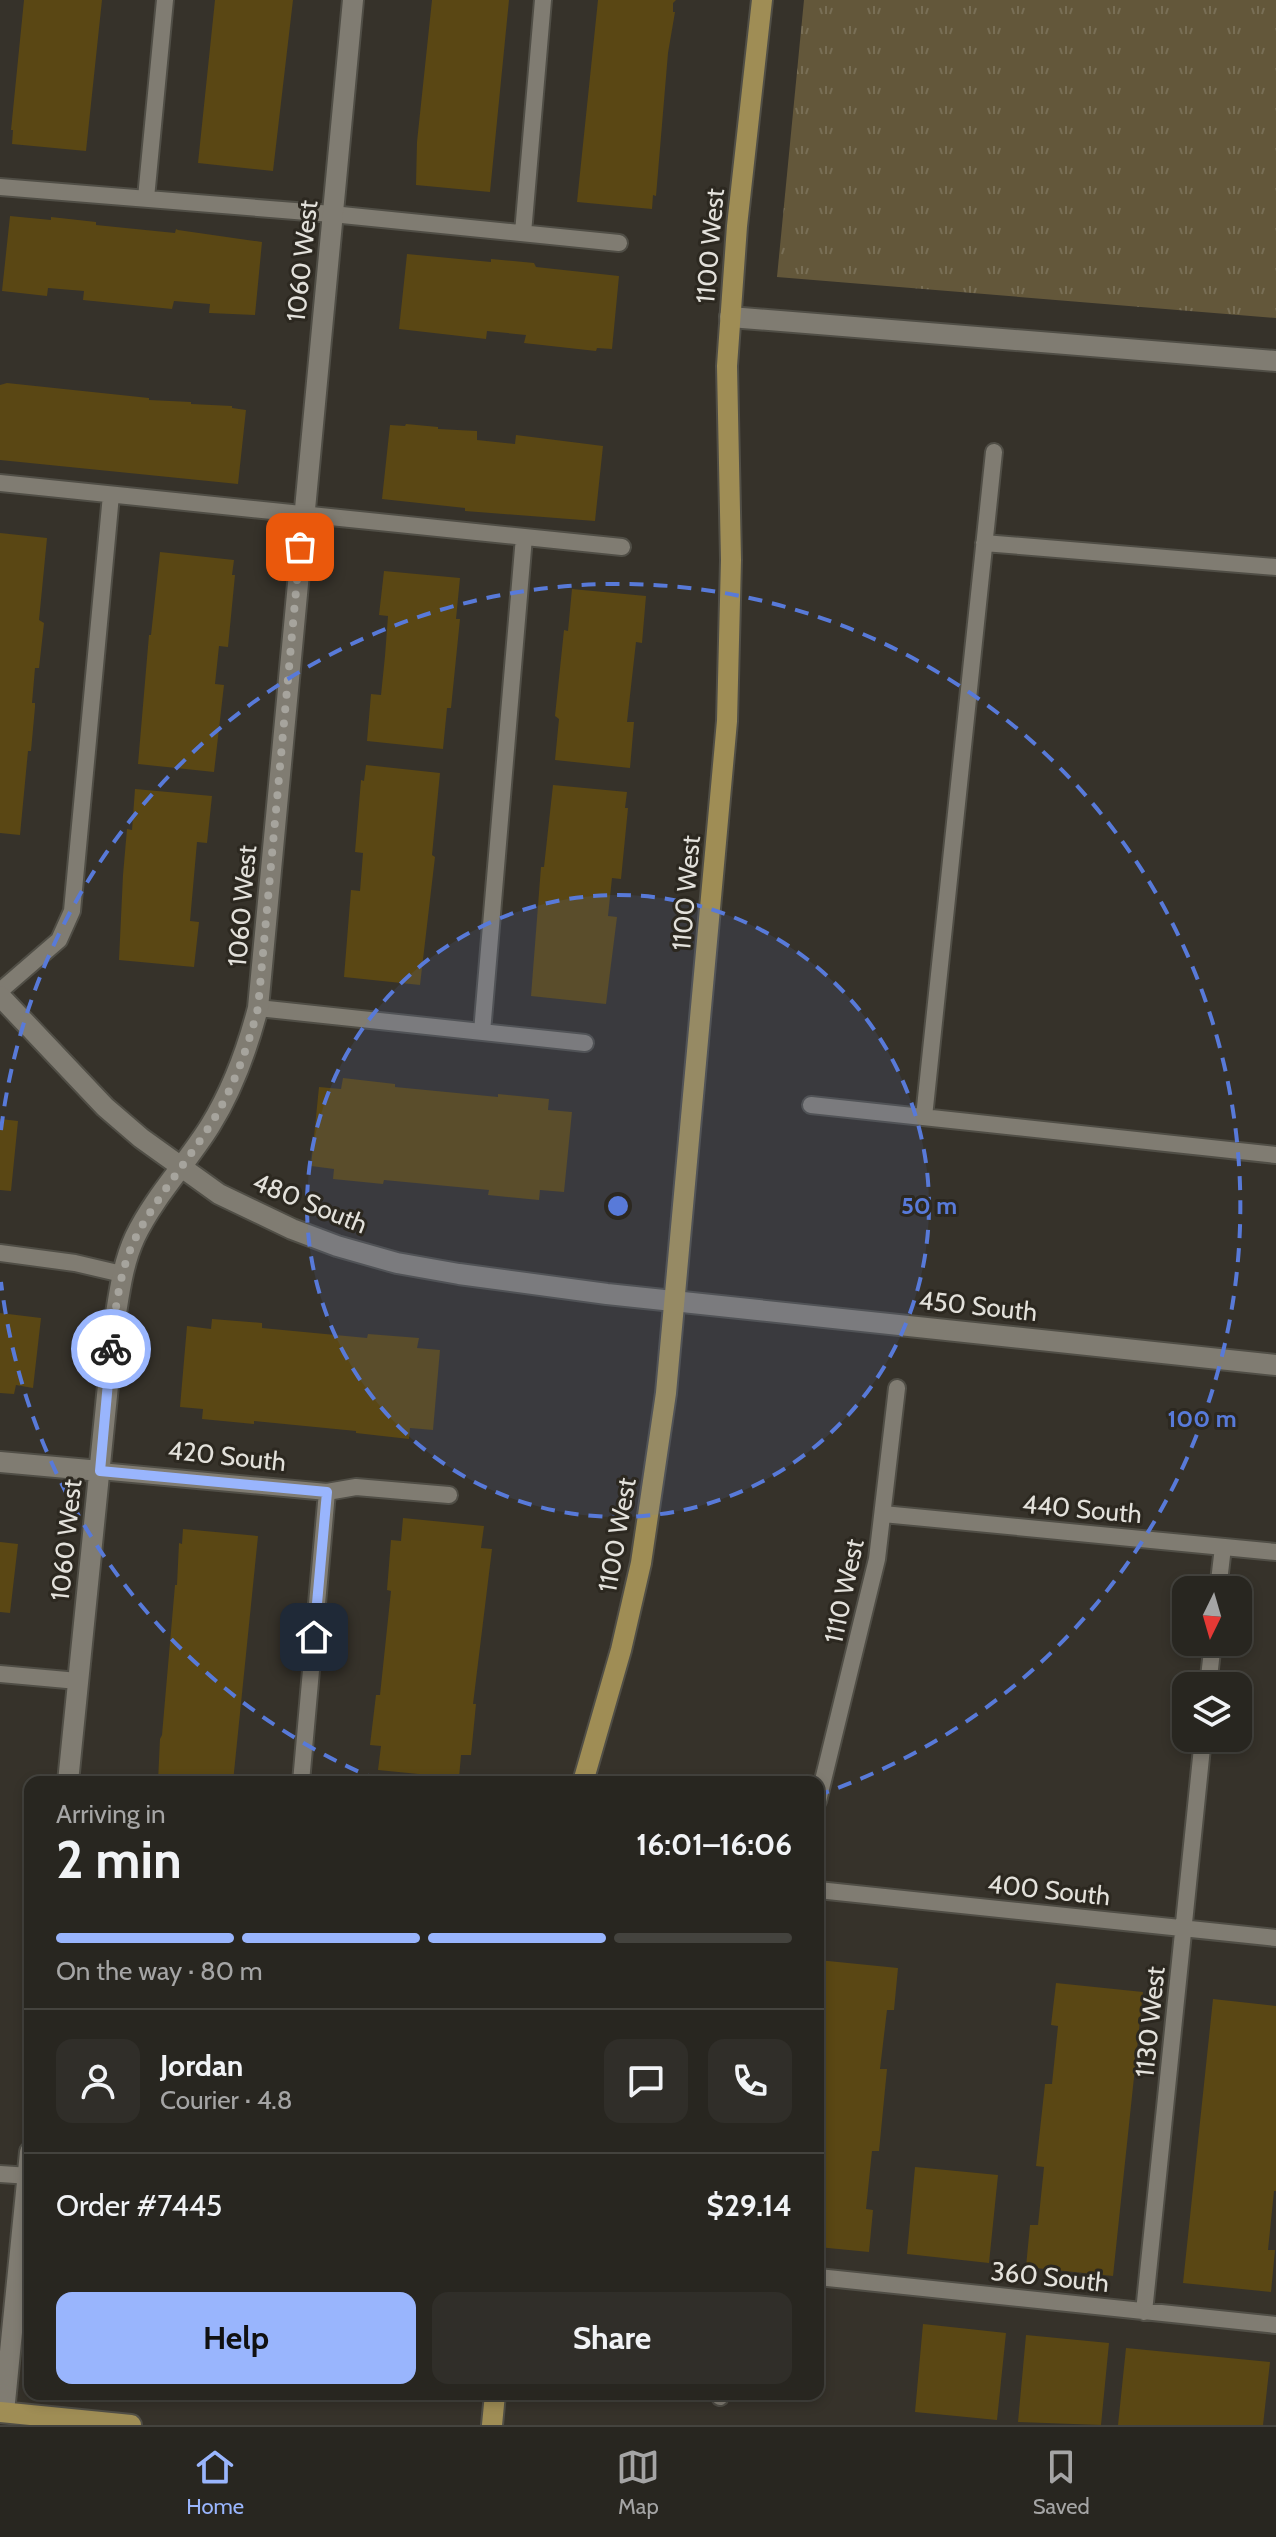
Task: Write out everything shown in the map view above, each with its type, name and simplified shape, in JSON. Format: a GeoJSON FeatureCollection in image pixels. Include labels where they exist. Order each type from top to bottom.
{"type":"FeatureCollection","features":[{"type":"Feature","properties":{"kind":"street","name":"1060 West"},"geometry":{"type":"LineString","coordinates":[[69,1776],[114,1326],[122,1274],[136,1236],[210,1126],[230,1090],[248,1049],[258,1008],[353,0]]}},
{"type":"Feature","properties":{"kind":"street","name":"1100 West"},"geometry":{"type":"LineString","coordinates":[[585,1776],[621,1650],[641,1563],[666,1393],[727,721],[731,560],[727,414],[730,317],[762,0]]}},
{"type":"Feature","properties":{"kind":"street"},"geometry":{"type":"LineString","coordinates":[[730,317],[1276,361]]}},
{"type":"Feature","properties":{"kind":"street","name":"480 South"},"geometry":{"type":"LineString","coordinates":[[0,994],[105,1107],[219,1194],[292,1229],[397,1263],[474,1276],[675,1300]]}},
{"type":"Feature","properties":{"kind":"street","name":"450 South"},"geometry":{"type":"LineString","coordinates":[[675,1300],[1276,1365]]}},
{"type":"Feature","properties":{"kind":"street","name":"420 South"},"geometry":{"type":"LineString","coordinates":[[0,1462],[100,1471]]}},
{"type":"Feature","properties":{"kind":"street"},"geometry":{"type":"LineString","coordinates":[[24,2220],[2,2412],[131,2425]]}},
{"type":"Feature","properties":{"kind":"street"},"geometry":{"type":"LineString","coordinates":[[492,2425],[494,2400]]}},
{"type":"Feature","properties":{"kind":"lane"},"geometry":{"type":"LineString","coordinates":[[146,198],[165,0]]}},
{"type":"Feature","properties":{"kind":"lane"},"geometry":{"type":"LineString","coordinates":[[523,233],[543,0]]}},
{"type":"Feature","properties":{"kind":"lane"},"geometry":{"type":"LineString","coordinates":[[0,187],[332,214],[619,243]]}},
{"type":"Feature","properties":{"kind":"lane"},"geometry":{"type":"LineString","coordinates":[[924,1117],[994,452]]}},
{"type":"Feature","properties":{"kind":"lane"},"geometry":{"type":"LineString","coordinates":[[0,483],[622,547]]}},
{"type":"Feature","properties":{"kind":"lane"},"geometry":{"type":"LineString","coordinates":[[0,994],[59,940],[72,911],[111,495]]}},
{"type":"Feature","properties":{"kind":"lane"},"geometry":{"type":"LineString","coordinates":[[482,1032],[524,537]]}},
{"type":"Feature","properties":{"kind":"lane"},"geometry":{"type":"LineString","coordinates":[[984,543],[1276,567]]}},
{"type":"Feature","properties":{"kind":"lane"},"geometry":{"type":"LineString","coordinates":[[258,1008],[585,1043]]}},
{"type":"Feature","properties":{"kind":"lane"},"geometry":{"type":"LineString","coordinates":[[811,1105],[1276,1155]]}},
{"type":"Feature","properties":{"kind":"lane"},"geometry":{"type":"LineString","coordinates":[[0,1253],[75,1263],[122,1274]]}},
{"type":"Feature","properties":{"kind":"lane","name":"1110 West"},"geometry":{"type":"LineString","coordinates":[[824,1776],[877,1559],[897,1388]]}},
{"type":"Feature","properties":{"kind":"lane","name":"420 South"},"geometry":{"type":"LineString","coordinates":[[100,1471],[327,1492],[356,1487],[449,1495]]}},
{"type":"Feature","properties":{"kind":"lane"},"geometry":{"type":"LineString","coordinates":[[302,1776],[327,1492]]}},
{"type":"Feature","properties":{"kind":"lane","name":"440 South"},"geometry":{"type":"LineString","coordinates":[[883,1514],[1276,1552]]}},
{"type":"Feature","properties":{"kind":"lane"},"geometry":{"type":"LineString","coordinates":[[1220,1576],[1223,1547]]}},
{"type":"Feature","properties":{"kind":"lane"},"geometry":{"type":"LineString","coordinates":[[0,1674],[78,1681]]}},
{"type":"Feature","properties":{"kind":"lane","name":"1130 West"},"geometry":{"type":"LineString","coordinates":[[1144,2312],[1202,1752]]}},
{"type":"Feature","properties":{"kind":"lane","name":"400 South"},"geometry":{"type":"LineString","coordinates":[[824,1891],[1276,1938]]}},
{"type":"Feature","properties":{"kind":"lane"},"geometry":{"type":"LineString","coordinates":[[0,2174],[24,2176]]}},
{"type":"Feature","properties":{"kind":"lane","name":"360 South"},"geometry":{"type":"LineString","coordinates":[[824,2278],[1276,2325]]}},
{"type":"Feature","properties":{"kind":"green space"},"geometry":{"type":"Polygon","coordinates":[[[804,0],[1276,0],[1276,318],[777,277],[804,0]]]}},
{"type":"Feature","properties":{"kind":"building"},"geometry":{"type":"Polygon","coordinates":[[[24,0],[102,0],[86,151],[12,144],[24,0]]]}},
{"type":"Feature","properties":{"kind":"building"},"geometry":{"type":"Polygon","coordinates":[[[215,0],[293,0],[273,171],[198,163],[215,0]]]}},
{"type":"Feature","properties":{"kind":"building"},"geometry":{"type":"Polygon","coordinates":[[[432,0],[509,0],[490,192],[416,185],[417,142],[432,0]]]}},
{"type":"Feature","properties":{"kind":"building"},"geometry":{"type":"Polygon","coordinates":[[[598,0],[676,0],[673,3],[675,12],[668,53],[656,196],[653,195],[652,209],[577,202],[598,0]]]}},
{"type":"Feature","properties":{"kind":"building"},"geometry":{"type":"Polygon","coordinates":[[[10,216],[51,220],[51,217],[175,233],[176,229],[262,242],[255,315],[209,313],[210,304],[174,301],[172,309],[83,300],[84,291],[48,288],[47,296],[2,291],[10,216]]]}},
{"type":"Feature","properties":{"kind":"building"},"geometry":{"type":"Polygon","coordinates":[[[407,254],[534,263],[536,267],[619,276],[612,349],[597,348],[596,351],[524,343],[526,335],[487,331],[486,339],[399,329],[407,254]]]}},
{"type":"Feature","properties":{"kind":"building"},"geometry":{"type":"Polygon","coordinates":[[[7,383],[149,400],[232,406],[246,410],[238,484],[0,460],[0,385],[7,383]]]}},
{"type":"Feature","properties":{"kind":"building"},"geometry":{"type":"Polygon","coordinates":[[[390,425],[477,431],[477,440],[515,444],[516,435],[603,446],[595,521],[465,511],[465,508],[382,499],[390,425]]]}},
{"type":"Feature","properties":{"kind":"building"},"geometry":{"type":"Polygon","coordinates":[[[0,533],[47,538],[39,620],[44,623],[39,668],[35,668],[32,703],[35,707],[20,835],[0,833],[0,533]]]}},
{"type":"Feature","properties":{"kind":"building"},"geometry":{"type":"Polygon","coordinates":[[[160,552],[234,560],[228,647],[219,646],[215,684],[224,685],[214,772],[138,764],[160,552]]]}},
{"type":"Feature","properties":{"kind":"building"},"geometry":{"type":"Polygon","coordinates":[[[384,571],[460,578],[456,619],[460,619],[451,708],[447,708],[443,749],[367,741],[371,694],[381,695],[385,656],[388,616],[379,615],[384,571]]]}},
{"type":"Feature","properties":{"kind":"building"},"geometry":{"type":"Polygon","coordinates":[[[572,589],[646,596],[642,643],[636,642],[627,722],[634,722],[630,768],[555,760],[559,719],[555,716],[564,630],[568,631],[572,589]]]}},
{"type":"Feature","properties":{"kind":"building"},"geometry":{"type":"Polygon","coordinates":[[[366,765],[440,773],[432,855],[435,857],[420,985],[344,977],[351,890],[360,891],[363,853],[355,852],[361,780],[364,781],[366,765]]]}},
{"type":"Feature","properties":{"kind":"building"},"geometry":{"type":"Polygon","coordinates":[[[553,785],[627,792],[621,879],[612,878],[608,916],[617,917],[606,1004],[531,996],[541,867],[544,867],[553,785]]]}},
{"type":"Feature","properties":{"kind":"building"},"geometry":{"type":"Polygon","coordinates":[[[135,789],[212,796],[207,843],[197,842],[190,921],[199,922],[194,967],[119,960],[127,829],[132,830],[135,789]]]}},
{"type":"Feature","properties":{"kind":"building"},"geometry":{"type":"Polygon","coordinates":[[[343,1078],[395,1084],[395,1087],[549,1099],[548,1110],[572,1112],[564,1192],[540,1190],[539,1200],[488,1195],[489,1190],[384,1180],[383,1184],[333,1179],[334,1169],[311,1166],[319,1087],[341,1089],[343,1078]]]}},
{"type":"Feature","properties":{"kind":"building"},"geometry":{"type":"Polygon","coordinates":[[[0,1119],[18,1121],[11,1191],[0,1190],[0,1119]]]}},
{"type":"Feature","properties":{"kind":"building"},"geometry":{"type":"Polygon","coordinates":[[[0,1313],[41,1318],[33,1388],[16,1385],[14,1394],[0,1393],[0,1313]]]}},
{"type":"Feature","properties":{"kind":"building"},"geometry":{"type":"Polygon","coordinates":[[[212,1319],[262,1323],[262,1328],[367,1338],[368,1334],[419,1338],[417,1348],[440,1350],[433,1430],[410,1428],[409,1439],[254,1421],[254,1424],[202,1419],[203,1409],[180,1407],[187,1326],[211,1329],[212,1319]]]}},
{"type":"Feature","properties":{"kind":"building"},"geometry":{"type":"Polygon","coordinates":[[[403,1518],[484,1526],[481,1548],[492,1549],[473,1704],[476,1704],[471,1755],[461,1755],[459,1776],[378,1770],[381,1746],[370,1745],[376,1695],[380,1695],[391,1591],[387,1590],[391,1540],[401,1541],[403,1518]]]}},
{"type":"Feature","properties":{"kind":"building"},"geometry":{"type":"Polygon","coordinates":[[[183,1529],[258,1536],[234,1776],[158,1776],[179,1543],[182,1544],[183,1529]]]}},
{"type":"Feature","properties":{"kind":"building"},"geometry":{"type":"Polygon","coordinates":[[[0,1542],[18,1544],[10,1613],[0,1612],[0,1542]]]}},
{"type":"Feature","properties":{"kind":"building"},"geometry":{"type":"Polygon","coordinates":[[[824,1961],[898,1968],[894,2010],[887,2010],[880,2069],[887,2069],[879,2151],[872,2151],[866,2209],[873,2210],[869,2252],[824,2248],[824,1961]]]}},
{"type":"Feature","properties":{"kind":"building"},"geometry":{"type":"Polygon","coordinates":[[[1056,1983],[1143,1992],[1113,2276],[1026,2267],[1030,2225],[1038,2225],[1044,2167],[1036,2166],[1045,2084],[1052,2084],[1058,2026],[1051,2025],[1056,1983]]]}},
{"type":"Feature","properties":{"kind":"building"},"geometry":{"type":"Polygon","coordinates":[[[1213,1999],[1276,2006],[1276,2191],[1268,2250],[1275,2250],[1271,2292],[1183,2283],[1213,1999]]]}},
{"type":"Feature","properties":{"kind":"building"},"geometry":{"type":"Polygon","coordinates":[[[915,2167],[998,2175],[989,2263],[907,2254],[915,2167]]]}},
{"type":"Feature","properties":{"kind":"building"},"geometry":{"type":"Polygon","coordinates":[[[923,2324],[1006,2333],[997,2420],[915,2412],[923,2324]]]}},
{"type":"Feature","properties":{"kind":"building"},"geometry":{"type":"Polygon","coordinates":[[[1026,2335],[1109,2343],[1101,2425],[1018,2422],[1026,2335]]]}},
{"type":"Feature","properties":{"kind":"building"},"geometry":{"type":"Polygon","coordinates":[[[1126,2348],[1270,2362],[1263,2425],[1118,2425],[1126,2348]]]}},
{"type":"Feature","properties":{"kind":"way so far"},"geometry":{"type":"LineString","coordinates":[[111,1349],[122,1274],[136,1236],[210,1126],[230,1090],[248,1049],[258,1008],[300,547]]}},
{"type":"Feature","properties":{"kind":"route"},"geometry":{"type":"LineString","coordinates":[[111,1349],[100,1471],[327,1492],[314,1637]]}}]}
